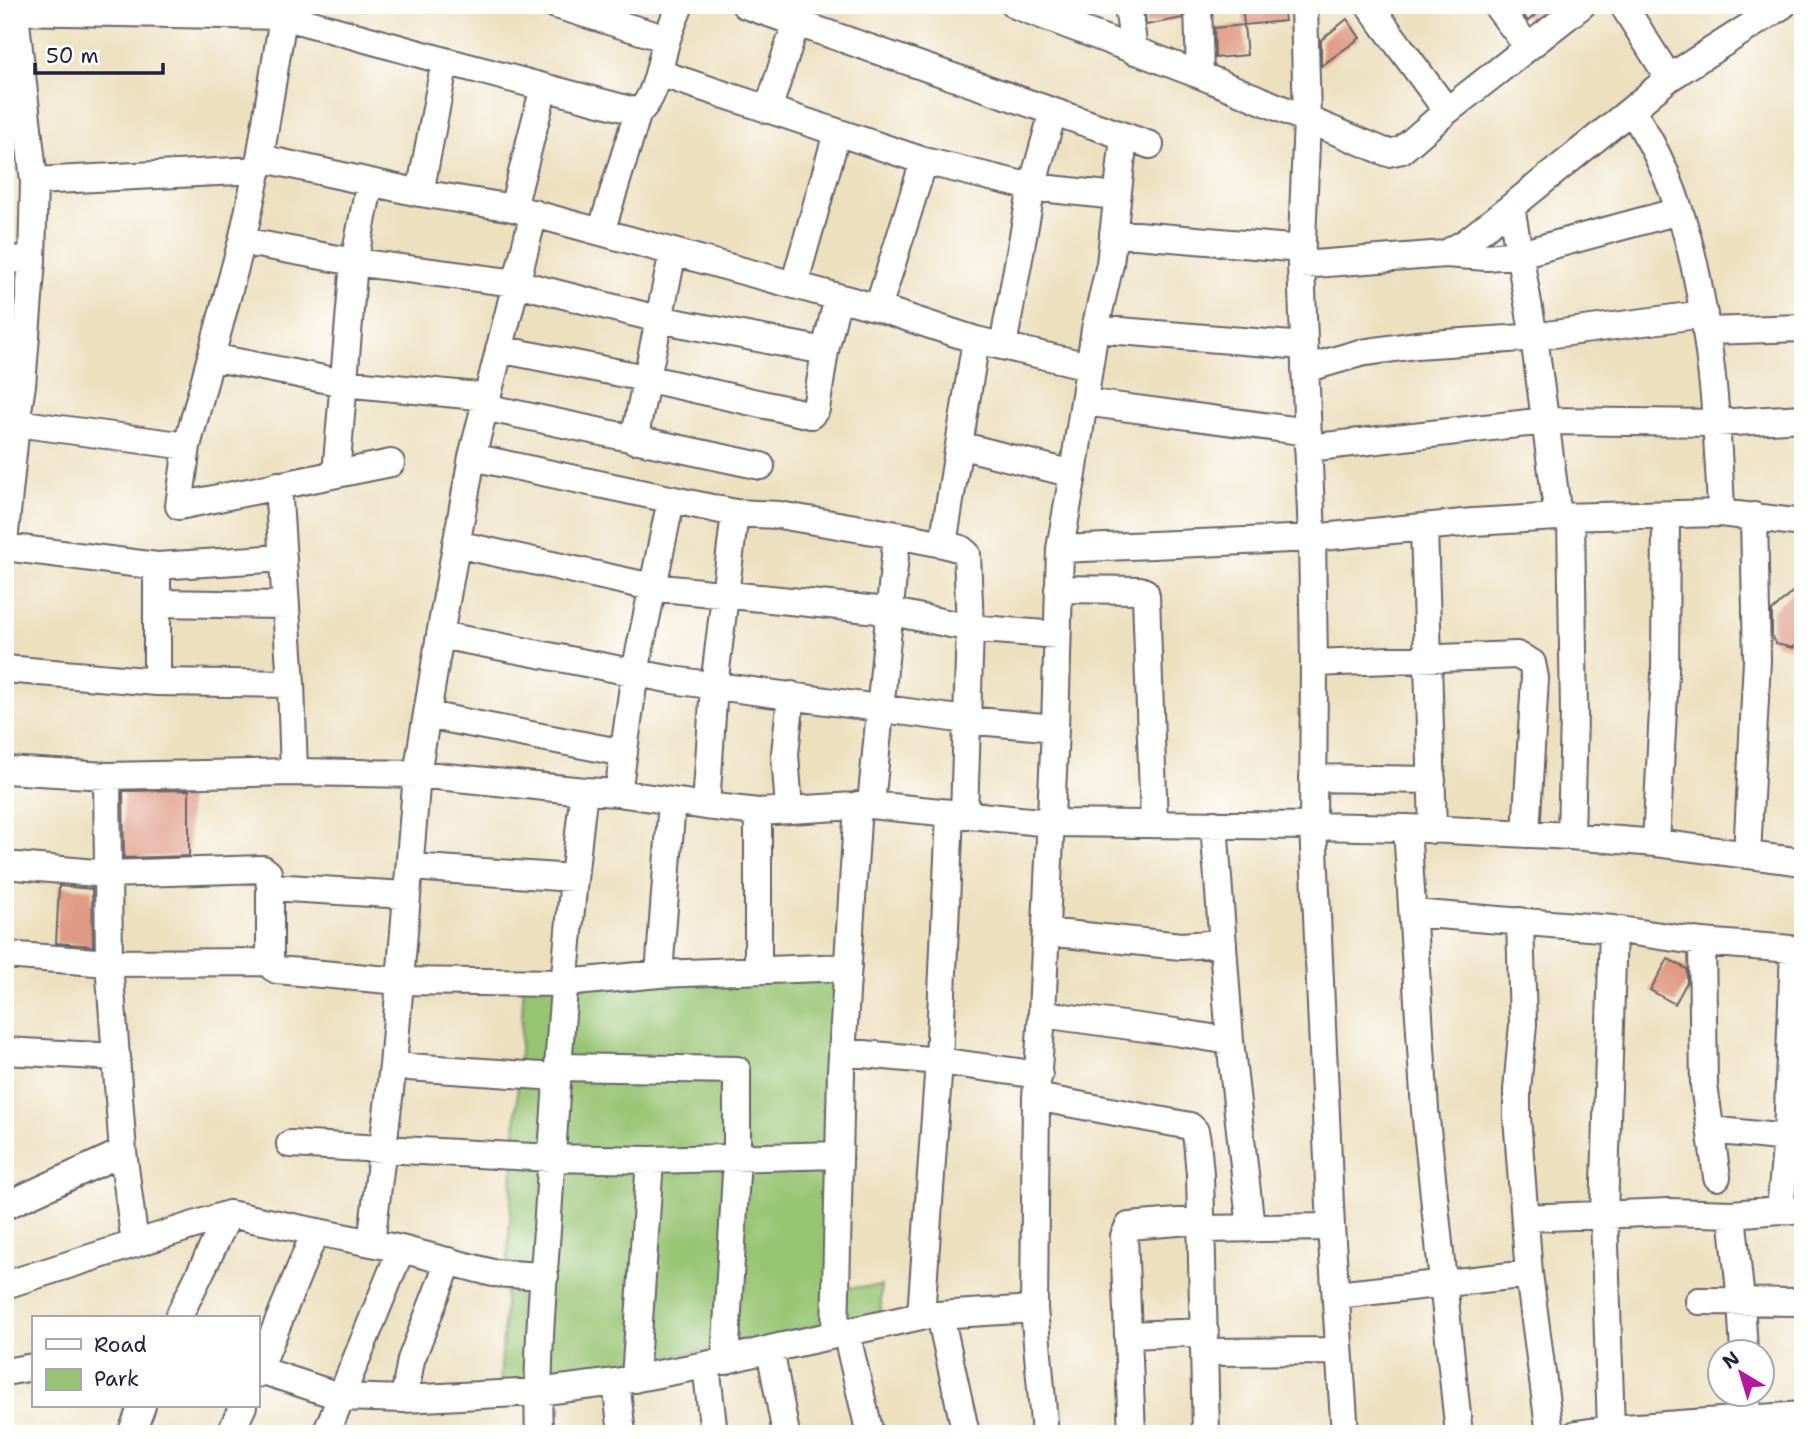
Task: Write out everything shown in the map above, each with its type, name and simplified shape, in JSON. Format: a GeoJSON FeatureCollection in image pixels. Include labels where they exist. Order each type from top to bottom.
{"type":"FeatureCollection","features":[{"type":"Feature","properties":{"kind":"street"},"geometry":{"type":"LineString","coordinates":[[556,5],[667,39]]}},
{"type":"Feature","properties":{"kind":"street"},"geometry":{"type":"LineString","coordinates":[[601,232],[638,112],[649,98],[659,73],[667,39],[680,5]]}},
{"type":"Feature","properties":{"kind":"street"},"geometry":{"type":"LineString","coordinates":[[745,5],[1150,145]]}},
{"type":"Feature","properties":{"kind":"street"},"geometry":{"type":"LineString","coordinates":[[1015,5],[1200,75],[1388,153],[1402,150],[1447,111],[1582,5]]}},
{"type":"Feature","properties":{"kind":"street"},"geometry":{"type":"LineString","coordinates":[[1128,5],[1134,51]]}},
{"type":"Feature","properties":{"kind":"street"},"geometry":{"type":"LineString","coordinates":[[1198,5],[1200,75]]}},
{"type":"Feature","properties":{"kind":"street"},"geometry":{"type":"LineString","coordinates":[[1304,5],[1307,119],[1302,257],[1312,538],[1313,826],[1331,1227],[1345,1434]]}},
{"type":"Feature","properties":{"kind":"street"},"geometry":{"type":"LineString","coordinates":[[1369,5],[1447,111]]}},
{"type":"Feature","properties":{"kind":"street"},"geometry":{"type":"LineString","coordinates":[[1496,5],[1528,47]]}},
{"type":"Feature","properties":{"kind":"street"},"geometry":{"type":"LineString","coordinates":[[1623,5],[1669,78]]}},
{"type":"Feature","properties":{"kind":"street"},"geometry":{"type":"LineString","coordinates":[[1445,254],[1465,243],[1511,207],[1669,78],[1783,5]]}},
{"type":"Feature","properties":{"kind":"street"},"geometry":{"type":"LineString","coordinates":[[284,11],[259,164],[242,240],[187,446],[179,506],[391,463]]}},
{"type":"Feature","properties":{"kind":"street"},"geometry":{"type":"LineString","coordinates":[[5,533],[16,423],[13,384],[32,260],[34,181],[17,129],[12,15],[284,11],[445,61],[638,112]]}},
{"type":"Feature","properties":{"kind":"street"},"geometry":{"type":"LineString","coordinates":[[768,110],[796,23]]}},
{"type":"Feature","properties":{"kind":"street"},"geometry":{"type":"LineString","coordinates":[[420,194],[445,61]]}},
{"type":"Feature","properties":{"kind":"street"},"geometry":{"type":"LineString","coordinates":[[659,73],[924,161],[1032,187],[1117,196]]}},
{"type":"Feature","properties":{"kind":"street"},"geometry":{"type":"LineString","coordinates":[[371,1243],[393,1066],[417,774],[472,457],[516,283],[524,210],[544,87]]}},
{"type":"Feature","properties":{"kind":"street"},"geometry":{"type":"LineString","coordinates":[[1631,110],[1664,168],[1685,226],[1705,323],[1720,468],[1721,513]]}},
{"type":"Feature","properties":{"kind":"street"},"geometry":{"type":"LineString","coordinates":[[1003,346],[1032,187],[1053,112]]}},
{"type":"Feature","properties":{"kind":"street"},"geometry":{"type":"LineString","coordinates":[[794,285],[837,133]]}},
{"type":"Feature","properties":{"kind":"street"},"geometry":{"type":"LineString","coordinates":[[1045,1434],[1034,1309],[1038,1086],[1055,729],[1060,549],[1094,329],[1110,264],[1124,137]]}},
{"type":"Feature","properties":{"kind":"street"},"geometry":{"type":"LineString","coordinates":[[878,308],[924,161]]}},
{"type":"Feature","properties":{"kind":"street"},"geometry":{"type":"LineString","coordinates":[[34,181],[259,164],[524,210],[878,308],[976,341],[1089,366]]}},
{"type":"Feature","properties":{"kind":"street"},"geometry":{"type":"LineString","coordinates":[[336,474],[355,262],[370,183]]}},
{"type":"Feature","properties":{"kind":"street"},"geometry":{"type":"LineString","coordinates":[[1511,207],[1534,337],[1545,421],[1565,518],[1574,715],[1571,836]]}},
{"type":"Feature","properties":{"kind":"street"},"geometry":{"type":"LineString","coordinates":[[1113,233],[1302,257],[1445,254],[1487,257],[1520,254],[1679,211]]}},
{"type":"Feature","properties":{"kind":"street"},"geometry":{"type":"LineString","coordinates":[[242,240],[355,262],[516,283],[658,319],[825,351]]}},
{"type":"Feature","properties":{"kind":"street"},"geometry":{"type":"LineString","coordinates":[[634,440],[673,252]]}},
{"type":"Feature","properties":{"kind":"street"},"geometry":{"type":"LineString","coordinates":[[5,259],[32,260]]}},
{"type":"Feature","properties":{"kind":"street"},"geometry":{"type":"LineString","coordinates":[[499,349],[811,415],[816,409],[825,351],[838,297]]}},
{"type":"Feature","properties":{"kind":"street"},"geometry":{"type":"LineString","coordinates":[[1094,329],[1304,358],[1416,345],[1705,323],[1803,328]]}},
{"type":"Feature","properties":{"kind":"street"},"geometry":{"type":"LineString","coordinates":[[943,544],[976,341]]}},
{"type":"Feature","properties":{"kind":"street"},"geometry":{"type":"LineString","coordinates":[[211,357],[344,383],[485,402],[634,440],[761,466]]}},
{"type":"Feature","properties":{"kind":"street"},"geometry":{"type":"LineString","coordinates":[[1084,402],[1308,440],[1545,421],[1716,423],[1803,418]]}},
{"type":"Feature","properties":{"kind":"street"},"geometry":{"type":"LineString","coordinates":[[16,423],[187,446]]}},
{"type":"Feature","properties":{"kind":"street"},"geometry":{"type":"LineString","coordinates":[[959,445],[1073,474]]}},
{"type":"Feature","properties":{"kind":"street"},"geometry":{"type":"LineString","coordinates":[[472,457],[735,513],[779,515],[943,544],[961,549],[967,554],[971,628],[939,1061],[930,1315],[966,1434]]}},
{"type":"Feature","properties":{"kind":"street"},"geometry":{"type":"LineString","coordinates":[[278,485],[294,772]]}},
{"type":"Feature","properties":{"kind":"street"},"geometry":{"type":"LineString","coordinates":[[618,793],[635,672],[671,500]]}},
{"type":"Feature","properties":{"kind":"street"},"geometry":{"type":"LineString","coordinates":[[706,806],[714,686],[735,513]]}},
{"type":"Feature","properties":{"kind":"street"},"geometry":{"type":"LineString","coordinates":[[1060,549],[1312,538],[1473,522],[1565,518],[1721,513],[1803,523]]}},
{"type":"Feature","properties":{"kind":"street"},"geometry":{"type":"LineString","coordinates":[[1656,843],[1665,673],[1666,515]]}},
{"type":"Feature","properties":{"kind":"street"},"geometry":{"type":"LineString","coordinates":[[1747,855],[1757,660],[1754,516]]}},
{"type":"Feature","properties":{"kind":"street"},"geometry":{"type":"LineString","coordinates":[[1424,527],[1432,780],[1420,829],[1413,913],[1425,1110],[1459,1434]]}},
{"type":"Feature","properties":{"kind":"street"},"geometry":{"type":"LineString","coordinates":[[870,1434],[840,1333],[839,1154],[842,1052],[864,805],[880,707],[897,535]]}},
{"type":"Feature","properties":{"kind":"street"},"geometry":{"type":"LineString","coordinates":[[456,544],[652,587],[888,611],[971,628],[1057,635]]}},
{"type":"Feature","properties":{"kind":"street"},"geometry":{"type":"LineString","coordinates":[[5,547],[157,565],[283,558]]}},
{"type":"Feature","properties":{"kind":"street"},"geometry":{"type":"LineString","coordinates":[[157,565],[157,682]]}},
{"type":"Feature","properties":{"kind":"street"},"geometry":{"type":"LineString","coordinates":[[1058,590],[1145,592],[1154,824]]}},
{"type":"Feature","properties":{"kind":"street"},"geometry":{"type":"LineString","coordinates":[[157,603],[286,605]]}},
{"type":"Feature","properties":{"kind":"street"},"geometry":{"type":"LineString","coordinates":[[440,635],[673,680],[966,720],[1055,729]]}},
{"type":"Feature","properties":{"kind":"street"},"geometry":{"type":"LineString","coordinates":[[1314,663],[1517,655],[1532,663],[1535,678],[1525,834]]}},
{"type":"Feature","properties":{"kind":"street"},"geometry":{"type":"LineString","coordinates":[[5,669],[157,682],[291,684]]}},
{"type":"Feature","properties":{"kind":"street"},"geometry":{"type":"LineString","coordinates":[[789,809],[785,754],[791,695]]}},
{"type":"Feature","properties":{"kind":"street"},"geometry":{"type":"LineString","coordinates":[[427,715],[624,753]]}},
{"type":"Feature","properties":{"kind":"street"},"geometry":{"type":"LineString","coordinates":[[5,770],[107,776],[294,772],[417,774],[618,793],[758,811],[864,805],[1050,823],[1313,826],[1571,836],[1656,843],[1803,862]]}},
{"type":"Feature","properties":{"kind":"street"},"geometry":{"type":"LineString","coordinates":[[107,776],[109,962],[123,1152],[135,1244]]}},
{"type":"Feature","properties":{"kind":"street"},"geometry":{"type":"LineString","coordinates":[[1313,778],[1432,780]]}},
{"type":"Feature","properties":{"kind":"street"},"geometry":{"type":"LineString","coordinates":[[539,1434],[537,1392],[552,1157],[573,878],[584,791]]}},
{"type":"Feature","properties":{"kind":"street"},"geometry":{"type":"LineString","coordinates":[[659,974],[672,801]]}},
{"type":"Feature","properties":{"kind":"street"},"geometry":{"type":"LineString","coordinates":[[758,811],[758,970]]}},
{"type":"Feature","properties":{"kind":"street"},"geometry":{"type":"LineString","coordinates":[[1214,824],[1230,1041],[1251,1228]]}},
{"type":"Feature","properties":{"kind":"street"},"geometry":{"type":"LineString","coordinates":[[5,865],[107,874],[263,869],[268,873],[270,887],[270,962],[277,970],[400,981],[565,983],[659,974],[848,967]]}},
{"type":"Feature","properties":{"kind":"street"},"geometry":{"type":"LineString","coordinates":[[410,867],[573,878]]}},
{"type":"Feature","properties":{"kind":"street"},"geometry":{"type":"LineString","coordinates":[[270,887],[406,895]]}},
{"type":"Feature","properties":{"kind":"street"},"geometry":{"type":"LineString","coordinates":[[1413,913],[1613,929],[1702,942],[1798,949],[1792,1210],[1732,1214],[1669,1212],[1525,1218]]}},
{"type":"Feature","properties":{"kind":"street"},"geometry":{"type":"LineString","coordinates":[[1520,921],[1523,1024],[1517,1117],[1529,1274],[1549,1434]]}},
{"type":"Feature","properties":{"kind":"street"},"geometry":{"type":"LineString","coordinates":[[1611,1429],[1604,1214],[1613,929]]}},
{"type":"Feature","properties":{"kind":"street"},"geometry":{"type":"LineString","coordinates":[[1046,932],[1181,946],[1223,943]]}},
{"type":"Feature","properties":{"kind":"street"},"geometry":{"type":"LineString","coordinates":[[1702,942],[1704,1085],[1717,1177]]}},
{"type":"Feature","properties":{"kind":"street"},"geometry":{"type":"LineString","coordinates":[[5,955],[109,962],[270,962]]}},
{"type":"Feature","properties":{"kind":"street"},"geometry":{"type":"LineString","coordinates":[[1042,1014],[1230,1041]]}},
{"type":"Feature","properties":{"kind":"street"},"geometry":{"type":"LineString","coordinates":[[5,1051],[117,1057]]}},
{"type":"Feature","properties":{"kind":"street"},"geometry":{"type":"LineString","coordinates":[[842,1052],[939,1061],[1190,1126],[1195,1131],[1198,1141],[1202,1224],[1206,1434]]}},
{"type":"Feature","properties":{"kind":"street"},"geometry":{"type":"LineString","coordinates":[[393,1066],[558,1072],[737,1070],[737,1157],[716,1363],[714,1434]]}},
{"type":"Feature","properties":{"kind":"street"},"geometry":{"type":"LineString","coordinates":[[1711,1130],[1795,1138]]}},
{"type":"Feature","properties":{"kind":"street"},"geometry":{"type":"LineString","coordinates":[[290,1144],[650,1160],[839,1154]]}},
{"type":"Feature","properties":{"kind":"street"},"geometry":{"type":"LineString","coordinates":[[5,1206],[123,1152]]}},
{"type":"Feature","properties":{"kind":"street"},"geometry":{"type":"LineString","coordinates":[[622,1434],[650,1160]]}},
{"type":"Feature","properties":{"kind":"street"},"geometry":{"type":"LineString","coordinates":[[5,1285],[229,1214],[401,1249],[494,1273],[545,1276]]}},
{"type":"Feature","properties":{"kind":"street"},"geometry":{"type":"LineString","coordinates":[[179,1316],[229,1214]]}},
{"type":"Feature","properties":{"kind":"street"},"geometry":{"type":"LineString","coordinates":[[1732,1214],[1743,1338]]}},
{"type":"Feature","properties":{"kind":"street"},"geometry":{"type":"LineString","coordinates":[[1132,1434],[1124,1236],[1129,1226],[1202,1224],[1251,1228],[1331,1227]]}},
{"type":"Feature","properties":{"kind":"street"},"geometry":{"type":"LineString","coordinates":[[259,1369],[315,1232]]}},
{"type":"Feature","properties":{"kind":"street"},"geometry":{"type":"LineString","coordinates":[[326,1434],[401,1249]]}},
{"type":"Feature","properties":{"kind":"street"},"geometry":{"type":"LineString","coordinates":[[404,1399],[411,1360],[449,1261]]}},
{"type":"Feature","properties":{"kind":"street"},"geometry":{"type":"LineString","coordinates":[[1336,1295],[1529,1274]]}},
{"type":"Feature","properties":{"kind":"street"},"geometry":{"type":"LineString","coordinates":[[1699,1301],[1803,1302]]}},
{"type":"Feature","properties":{"kind":"street"},"geometry":{"type":"LineString","coordinates":[[259,1371],[342,1397],[404,1399],[537,1392],[626,1380],[716,1363],[840,1333],[930,1315],[1034,1309]]}},
{"type":"Feature","properties":{"kind":"street"},"geometry":{"type":"LineString","coordinates":[[1128,1335],[1339,1351]]}},
{"type":"Feature","properties":{"kind":"street"},"geometry":{"type":"LineString","coordinates":[[770,1349],[786,1434]]}},
{"type":"Feature","properties":{"kind":"street"},"geometry":{"type":"LineString","coordinates":[[5,1372],[32,1367]]}},
{"type":"Feature","properties":{"kind":"street"},"geometry":{"type":"LineString","coordinates":[[131,1434],[141,1408]]}},
{"type":"Feature","properties":{"kind":"street"},"geometry":{"type":"LineString","coordinates":[[230,1434],[242,1408]]}},
{"type":"Feature","properties":{"kind":"street"},"geometry":{"type":"LineString","coordinates":[[1576,1434],[1734,1408]]}},
{"type":"Feature","properties":{"kind":"street"},"geometry":{"type":"LineString","coordinates":[[1753,1408],[1796,1421]]}},
{"type":"Feature","properties":{"kind":"green space"},"geometry":{"type":"Polygon","coordinates":[[[847,967],[844,1288],[881,1286],[881,1320],[500,1386],[524,982],[847,967]]]}},
{"type":"Feature","properties":{"kind":"building"},"geometry":{"type":"Polygon","coordinates":[[[1144,5],[1181,5],[1183,18],[1146,25],[1144,5]]]}},
{"type":"Feature","properties":{"kind":"building"},"geometry":{"type":"Polygon","coordinates":[[[1242,5],[1283,5],[1285,21],[1244,25],[1242,5]]]}},
{"type":"Feature","properties":{"kind":"building"},"geometry":{"type":"Polygon","coordinates":[[[1516,5],[1548,5],[1528,21],[1516,5]]]}},
{"type":"Feature","properties":{"kind":"building"},"geometry":{"type":"Polygon","coordinates":[[[1347,19],[1360,38],[1321,66],[1321,40],[1347,19]]]}},
{"type":"Feature","properties":{"kind":"building"},"geometry":{"type":"Polygon","coordinates":[[[1244,25],[1247,55],[1215,58],[1214,28],[1244,25]]]}},
{"type":"Feature","properties":{"kind":"building"},"geometry":{"type":"Polygon","coordinates":[[[1803,582],[1803,638],[1793,648],[1776,644],[1772,636],[1772,611],[1803,582]]]}},
{"type":"Feature","properties":{"kind":"building"},"geometry":{"type":"Polygon","coordinates":[[[189,790],[189,856],[124,858],[123,791],[189,790]]]}},
{"type":"Feature","properties":{"kind":"building"},"geometry":{"type":"Polygon","coordinates":[[[59,886],[92,889],[93,946],[56,943],[59,886]]]}},
{"type":"Feature","properties":{"kind":"building"},"geometry":{"type":"Polygon","coordinates":[[[1668,959],[1687,969],[1687,982],[1675,1004],[1650,990],[1668,959]]]}}]}
